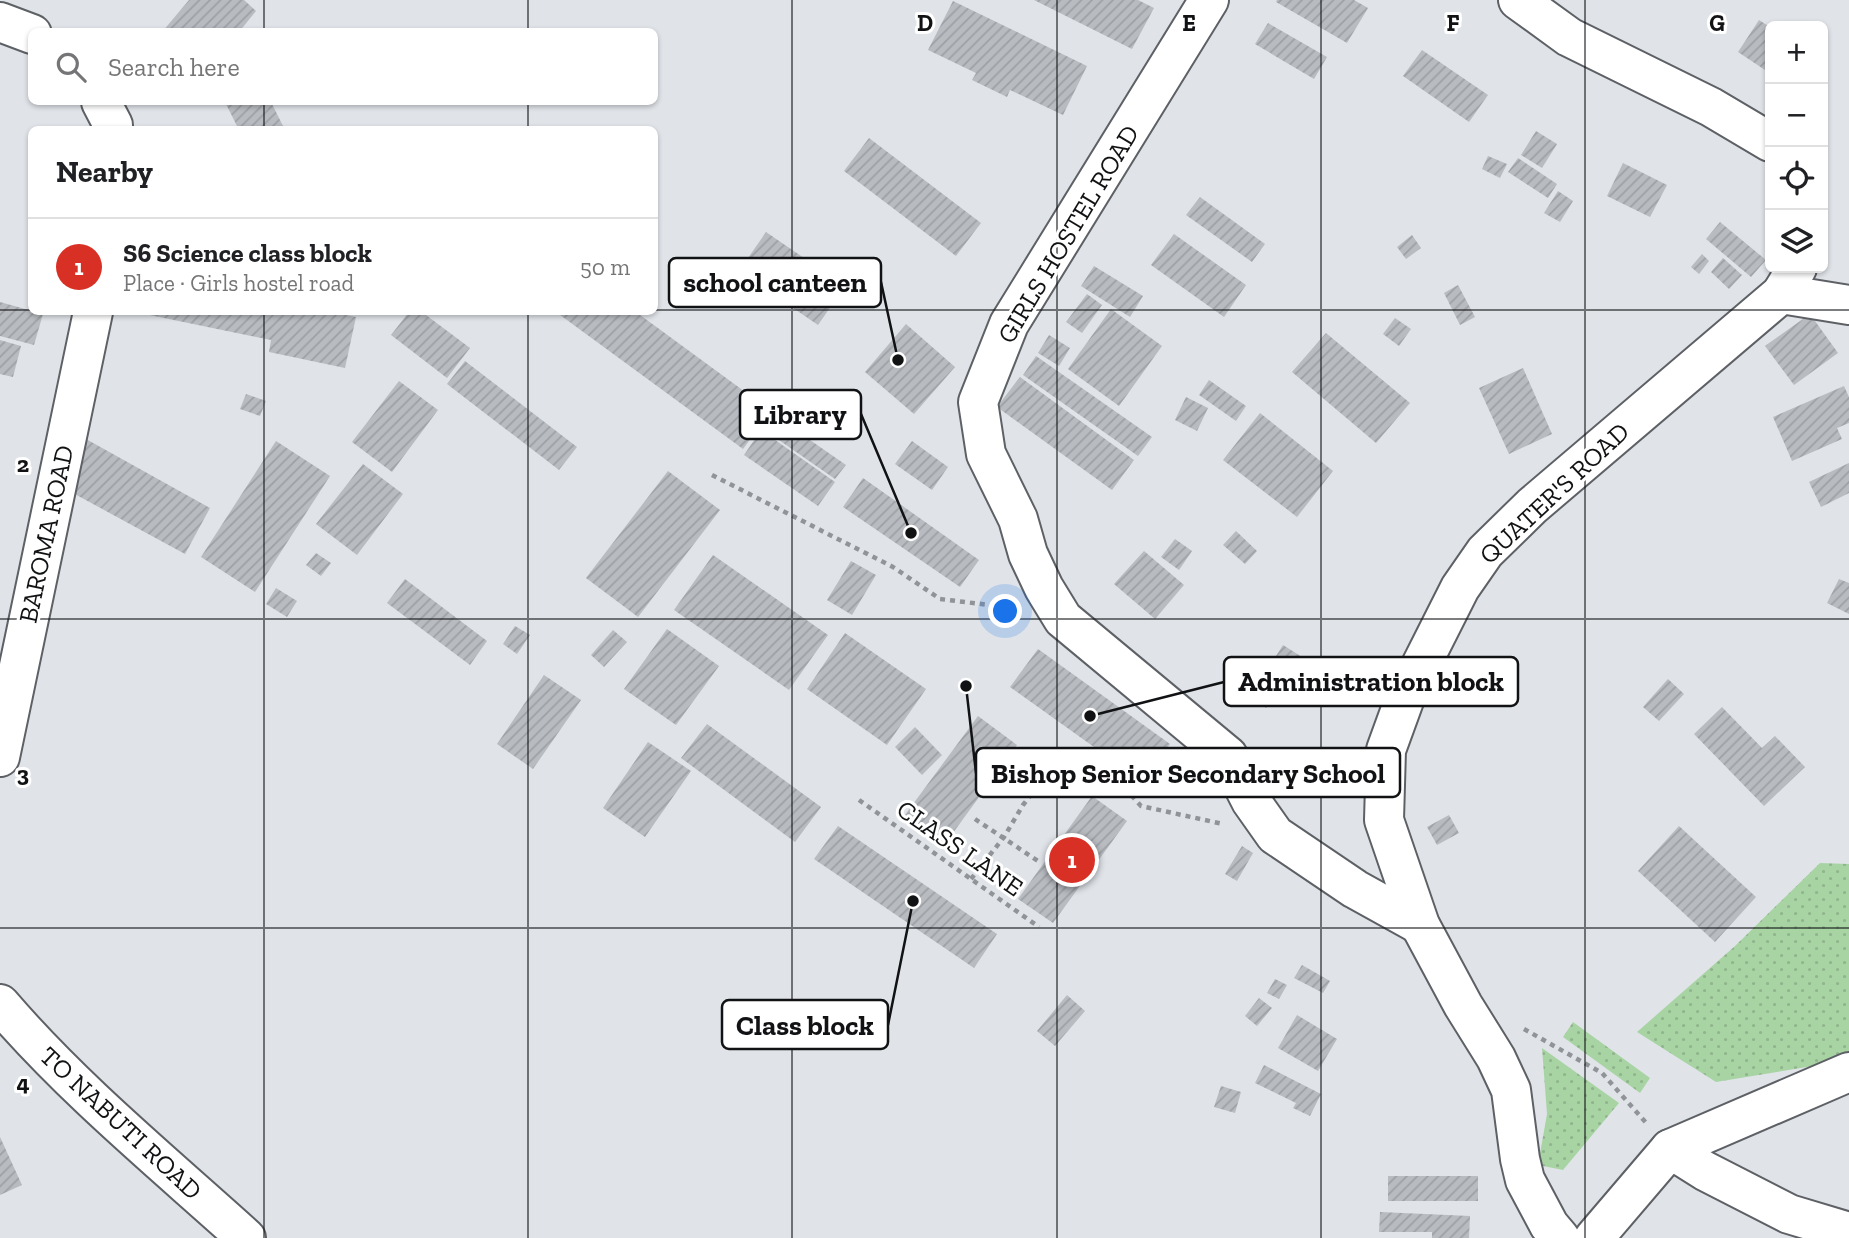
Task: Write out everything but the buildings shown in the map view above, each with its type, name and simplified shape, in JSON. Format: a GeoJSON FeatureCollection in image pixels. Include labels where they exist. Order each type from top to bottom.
{"type":"FeatureCollection","features":[{"type":"Feature","properties":{"kind":"street","name":"GIRLS HOSTEL ROAD"},"geometry":{"type":"LineString","coordinates":[[1209,0],[1009,324],[978,402],[986,453],[1018,519],[1028,554],[1063,619],[1227,756],[1251,801],[1275,835],[1355,889],[1420,925]]}},
{"type":"Feature","properties":{"kind":"street"},"geometry":{"type":"LineString","coordinates":[[1518,0],[1569,37],[1711,107],[1765,139]]}},
{"type":"Feature","properties":{"kind":"street"},"geometry":{"type":"LineString","coordinates":[[0,22],[28,32]]}},
{"type":"Feature","properties":{"kind":"street"},"geometry":{"type":"LineString","coordinates":[[102,105],[111,126]]}},
{"type":"Feature","properties":{"kind":"street"},"geometry":{"type":"LineString","coordinates":[[1789,281],[1849,305]]}},
{"type":"Feature","properties":{"kind":"street","name":"QUATER'S ROAD"},"geometry":{"type":"LineString","coordinates":[[1560,1238],[1549,1225],[1525,1180],[1511,1090],[1496,1058],[1420,925],[1384,820],[1386,750],[1406,695],[1460,588],[1485,552],[1532,506],[1789,281]]}},
{"type":"Feature","properties":{"kind":"street","name":"BAROMA ROAD"},"geometry":{"type":"LineString","coordinates":[[0,757],[92,315]]}},
{"type":"Feature","properties":{"kind":"street","name":"TO NABUTI ROAD"},"geometry":{"type":"LineString","coordinates":[[0,1004],[73,1083],[246,1238]]}},
{"type":"Feature","properties":{"kind":"street"},"geometry":{"type":"LineString","coordinates":[[1594,1238],[1670,1149],[1849,1072]]}},
{"type":"Feature","properties":{"kind":"street"},"geometry":{"type":"LineString","coordinates":[[1670,1149],[1705,1171],[1789,1214],[1849,1232]]}},
{"type":"Feature","properties":{"kind":"path"},"geometry":{"type":"LineString","coordinates":[[712,475],[893,567],[940,599],[998,605],[1063,619]]}},
{"type":"Feature","properties":{"kind":"path"},"geometry":{"type":"LineString","coordinates":[[971,879],[1004,837],[1023,805],[1047,774],[1067,764],[1104,765],[1141,806],[1275,835]]}},
{"type":"Feature","properties":{"kind":"path","name":"CLASS LANE"},"geometry":{"type":"LineString","coordinates":[[859,800],[1039,927]]}},
{"type":"Feature","properties":{"kind":"path"},"geometry":{"type":"LineString","coordinates":[[975,819],[1038,861]]}},
{"type":"Feature","properties":{"kind":"path"},"geometry":{"type":"LineString","coordinates":[[1524,1029],[1602,1073],[1670,1149]]}},
{"type":"Feature","properties":{"kind":"green space"},"geometry":{"type":"Polygon","coordinates":[[[1820,863],[1849,864],[1849,1060],[1716,1082],[1637,1032],[1735,946],[1820,863]]]}},
{"type":"Feature","properties":{"kind":"green space"},"geometry":{"type":"Polygon","coordinates":[[[1573,1022],[1650,1078],[1640,1093],[1563,1037],[1573,1022]]]}},
{"type":"Feature","properties":{"kind":"green space"},"geometry":{"type":"Polygon","coordinates":[[[1542,1048],[1619,1103],[1563,1170],[1538,1165],[1547,1114],[1542,1048]]]}},
{"type":"Feature","properties":{"kind":"place","name":"school canteen"},"geometry":{"type":"Point","coordinates":[898,360]}},
{"type":"Feature","properties":{"kind":"place","name":"Library"},"geometry":{"type":"Point","coordinates":[911,533]}},
{"type":"Feature","properties":{"kind":"place","name":"Bishop Senior Secondary School"},"geometry":{"type":"Point","coordinates":[966,686]}},
{"type":"Feature","properties":{"kind":"place","name":"Administration block"},"geometry":{"type":"Point","coordinates":[1090,716]}},
{"type":"Feature","properties":{"kind":"place","name":"S6 Science class block"},"geometry":{"type":"Point","coordinates":[1072,860]}},
{"type":"Feature","properties":{"kind":"place","name":"Class block"},"geometry":{"type":"Point","coordinates":[913,901]}}]}
